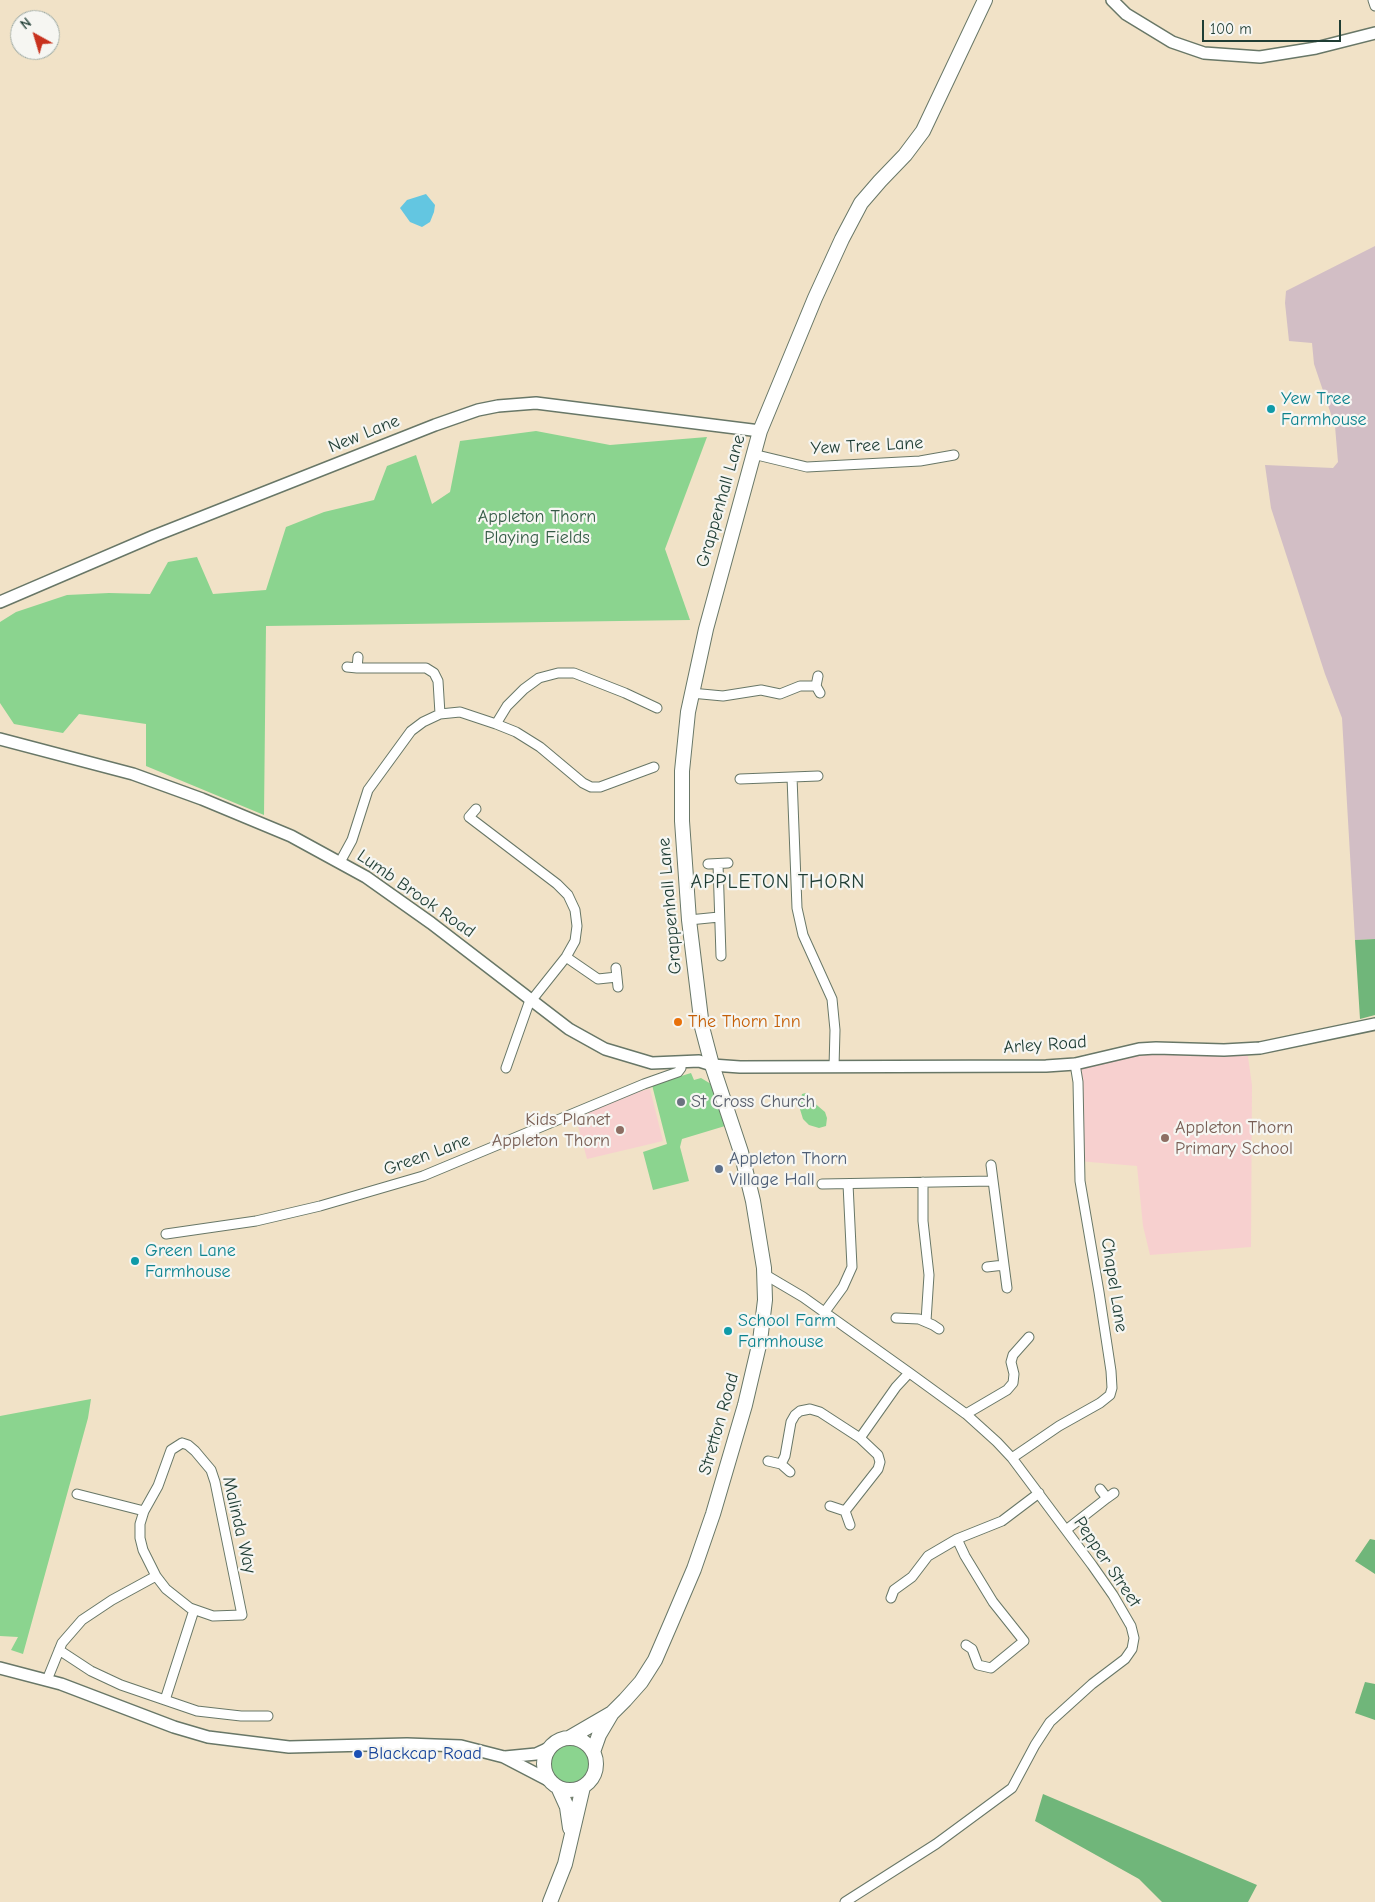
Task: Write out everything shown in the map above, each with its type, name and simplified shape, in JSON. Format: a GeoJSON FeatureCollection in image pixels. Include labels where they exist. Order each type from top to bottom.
{"type":"FeatureCollection","features":[{"type":"Feature","properties":{"kind":"main road","name":"Grappenhall Lane"},"geometry":{"type":"LineString","coordinates":[[712,1065],[702,1027],[689,920],[681,795],[683,745],[691,693],[710,610],[760,431],[788,359],[852,220],[870,191],[905,155],[923,131],[985,0]]}},
{"type":"Feature","properties":{"kind":"main road","name":"Stretton Road"},"geometry":{"type":"LineString","coordinates":[[593,1752],[599,1735],[612,1713],[641,1682],[654,1660],[694,1569],[727,1467],[754,1368],[765,1300],[764,1274],[758,1229],[741,1152],[712,1065]]}},
{"type":"Feature","properties":{"kind":"main road","name":"Stretton Road"},"geometry":{"type":"LineString","coordinates":[[569,1738],[612,1713]]}},
{"type":"Feature","properties":{"kind":"main road"},"geometry":{"type":"LineString","coordinates":[[554,1784],[566,1790],[575,1790],[583,1787],[593,1776],[596,1768],[593,1752],[583,1742],[569,1738],[557,1742],[551,1747],[545,1760],[547,1776],[554,1784],[567,1807],[570,1838]]}},
{"type":"Feature","properties":{"kind":"main road"},"geometry":{"type":"LineString","coordinates":[[550,1902],[565,1864],[583,1787]]}},
{"type":"Feature","properties":{"kind":"street"},"geometry":{"type":"LineString","coordinates":[[1112,0],[1126,14],[1172,42],[1204,53],[1260,57],[1316,48],[1375,34]]}},
{"type":"Feature","properties":{"kind":"street"},"geometry":{"type":"LineString","coordinates":[[1372,0],[1375,6]]}},
{"type":"Feature","properties":{"kind":"street","name":"New Lane"},"geometry":{"type":"LineString","coordinates":[[0,602],[163,533],[435,425],[478,410],[536,403],[760,431]]}},
{"type":"Feature","properties":{"kind":"street","name":"Yew Tree Lane"},"geometry":{"type":"LineString","coordinates":[[753,454],[807,467],[920,461],[954,455]]}},
{"type":"Feature","properties":{"kind":"street"},"geometry":{"type":"LineString","coordinates":[[357,668],[358,657]]}},
{"type":"Feature","properties":{"kind":"street"},"geometry":{"type":"LineString","coordinates":[[347,667],[426,668],[434,673],[438,681],[440,714]]}},
{"type":"Feature","properties":{"kind":"street"},"geometry":{"type":"LineString","coordinates":[[496,724],[507,706],[524,689],[539,678],[558,673],[574,673],[625,693],[658,709]]}},
{"type":"Feature","properties":{"kind":"street"},"geometry":{"type":"LineString","coordinates":[[691,693],[723,696],[761,690],[780,694],[800,686],[818,689],[818,676]]}},
{"type":"Feature","properties":{"kind":"street"},"geometry":{"type":"LineString","coordinates":[[340,862],[352,840],[368,790],[411,731],[423,722],[440,714],[460,712],[516,732],[540,747],[583,783],[591,787],[600,787],[654,767]]}},
{"type":"Feature","properties":{"kind":"street","name":"Lumb Brook Road"},"geometry":{"type":"LineString","coordinates":[[0,739],[133,774],[202,799],[291,836],[366,876],[431,923],[569,1029],[605,1050],[652,1063],[699,1061],[712,1065]]}},
{"type":"Feature","properties":{"kind":"street"},"geometry":{"type":"LineString","coordinates":[[740,778],[818,776]]}},
{"type":"Feature","properties":{"kind":"street"},"geometry":{"type":"LineString","coordinates":[[792,777],[797,908],[803,935],[832,999],[835,1030],[834,1067]]}},
{"type":"Feature","properties":{"kind":"street"},"geometry":{"type":"LineString","coordinates":[[476,809],[469,817],[557,884],[568,895],[575,910],[577,926],[575,941],[566,957],[531,1000],[506,1068]]}},
{"type":"Feature","properties":{"kind":"street"},"geometry":{"type":"LineString","coordinates":[[708,864],[728,863]]}},
{"type":"Feature","properties":{"kind":"street"},"geometry":{"type":"LineString","coordinates":[[718,864],[721,956]]}},
{"type":"Feature","properties":{"kind":"street"},"geometry":{"type":"LineString","coordinates":[[689,920],[719,917]]}},
{"type":"Feature","properties":{"kind":"street"},"geometry":{"type":"LineString","coordinates":[[566,957],[598,979],[617,977]]}},
{"type":"Feature","properties":{"kind":"street","name":"Arley Road"},"geometry":{"type":"LineString","coordinates":[[712,1065],[740,1067],[1046,1066],[1075,1064],[1139,1049],[1224,1050],[1260,1048],[1375,1024]]}},
{"type":"Feature","properties":{"kind":"street","name":"Green Lane"},"geometry":{"type":"LineString","coordinates":[[166,1234],[256,1221],[320,1206],[423,1176],[644,1084],[678,1072],[681,1068],[681,1063]]}},
{"type":"Feature","properties":{"kind":"street","name":"Chapel Lane"},"geometry":{"type":"LineString","coordinates":[[1012,1458],[1059,1426],[1110,1395],[1112,1388],[1099,1292],[1080,1181],[1078,1092],[1075,1064]]}},
{"type":"Feature","properties":{"kind":"street"},"geometry":{"type":"LineString","coordinates":[[991,1165],[1007,1288]]}},
{"type":"Feature","properties":{"kind":"street"},"geometry":{"type":"LineString","coordinates":[[822,1184],[993,1181]]}},
{"type":"Feature","properties":{"kind":"street"},"geometry":{"type":"LineString","coordinates":[[923,1182],[923,1221],[929,1275],[926,1322]]}},
{"type":"Feature","properties":{"kind":"street"},"geometry":{"type":"LineString","coordinates":[[824,1313],[843,1288],[852,1267],[848,1184]]}},
{"type":"Feature","properties":{"kind":"street"},"geometry":{"type":"LineString","coordinates":[[987,1267],[1004,1265]]}},
{"type":"Feature","properties":{"kind":"street","name":"Pepper Street"},"geometry":{"type":"LineString","coordinates":[[764,1274],[803,1297],[966,1414],[1012,1458],[1113,1596],[1134,1638],[1132,1649],[1125,1659],[1092,1684],[1050,1722],[1035,1745],[1012,1788],[936,1844],[845,1902]]}},
{"type":"Feature","properties":{"kind":"street"},"geometry":{"type":"LineString","coordinates":[[896,1318],[926,1322],[939,1329]]}},
{"type":"Feature","properties":{"kind":"street"},"geometry":{"type":"LineString","coordinates":[[966,1414],[1007,1390],[1013,1382],[1014,1374],[1011,1362],[1013,1356],[1028,1337]]}},
{"type":"Feature","properties":{"kind":"street"},"geometry":{"type":"LineString","coordinates":[[860,1438],[909,1373]]}},
{"type":"Feature","properties":{"kind":"street"},"geometry":{"type":"LineString","coordinates":[[781,1464],[785,1456],[791,1422],[800,1411],[810,1409],[820,1412],[860,1438],[878,1455],[880,1462],[878,1469],[845,1511]]}},
{"type":"Feature","properties":{"kind":"street","name":"Malinda Way"},"geometry":{"type":"LineString","coordinates":[[144,1511],[158,1486],[171,1450],[182,1444],[188,1445],[211,1470],[215,1482],[242,1615],[213,1616],[194,1610]]}},
{"type":"Feature","properties":{"kind":"street"},"geometry":{"type":"LineString","coordinates":[[768,1461],[781,1464],[790,1472]]}},
{"type":"Feature","properties":{"kind":"street"},"geometry":{"type":"LineString","coordinates":[[1066,1530],[1110,1495],[1100,1489]]}},
{"type":"Feature","properties":{"kind":"street"},"geometry":{"type":"LineString","coordinates":[[891,1600],[894,1590],[912,1577],[928,1556],[957,1539],[1002,1521],[1039,1493]]}},
{"type":"Feature","properties":{"kind":"street"},"geometry":{"type":"LineString","coordinates":[[77,1494],[144,1511],[140,1524],[140,1538],[143,1550],[156,1576],[177,1599],[194,1610],[165,1700]]}},
{"type":"Feature","properties":{"kind":"street"},"geometry":{"type":"LineString","coordinates":[[830,1506],[845,1511]]}},
{"type":"Feature","properties":{"kind":"street"},"geometry":{"type":"LineString","coordinates":[[845,1511],[850,1525]]}},
{"type":"Feature","properties":{"kind":"street"},"geometry":{"type":"LineString","coordinates":[[957,1539],[993,1602],[1024,1640],[988,1671],[978,1665],[972,1649],[966,1645]]}},
{"type":"Feature","properties":{"kind":"street"},"geometry":{"type":"LineString","coordinates":[[47,1680],[58,1650],[67,1636],[90,1614],[156,1576]]}},
{"type":"Feature","properties":{"kind":"street"},"geometry":{"type":"LineString","coordinates":[[58,1650],[107,1679],[197,1711],[241,1716],[268,1716]]}},
{"type":"Feature","properties":{"kind":"street"},"geometry":{"type":"LineString","coordinates":[[0,1668],[47,1680],[174,1727],[208,1737],[289,1747],[407,1744],[461,1746],[504,1757],[554,1784]]}},
{"type":"Feature","properties":{"kind":"street"},"geometry":{"type":"LineString","coordinates":[[504,1757],[528,1756],[543,1752],[551,1747]]}},
{"type":"Feature","properties":{"kind":"shaded area"},"geometry":{"type":"Polygon","coordinates":[[[1375,246],[1375,939],[1355,940],[1342,718],[1325,674],[1271,508],[1265,465],[1333,468],[1338,462],[1335,426],[1314,364],[1312,343],[1289,341],[1285,303],[1286,291],[1375,246]]]}},
{"type":"Feature","properties":{"kind":"shaded area","name":"Appleton Thorn Primary School"},"geometry":{"type":"Polygon","coordinates":[[[1139,1049],[1247,1050],[1252,1085],[1251,1247],[1150,1255],[1143,1226],[1137,1166],[1078,1161],[1075,1064],[1139,1049]]]}},
{"type":"Feature","properties":{"kind":"shaded area","name":"Kids Planet Appleton Thorn"},"geometry":{"type":"Polygon","coordinates":[[[650,1089],[663,1141],[587,1159],[576,1119],[624,1095],[650,1089]]]}},
{"type":"Feature","properties":{"kind":"green space","name":"Appleton Thorn Playing Fields"},"geometry":{"type":"Polygon","coordinates":[[[536,431],[610,445],[707,437],[665,549],[690,620],[266,626],[264,815],[146,766],[146,724],[79,714],[63,733],[14,724],[0,703],[0,622],[16,612],[67,595],[150,594],[168,562],[197,557],[213,594],[266,590],[286,527],[324,512],[374,500],[387,466],[416,455],[432,504],[450,492],[460,441],[536,431]]]}},
{"type":"Feature","properties":{"kind":"green space"},"geometry":{"type":"Polygon","coordinates":[[[1375,939],[1375,1015],[1360,1019],[1355,940],[1375,939]]]}},
{"type":"Feature","properties":{"kind":"green space"},"geometry":{"type":"Polygon","coordinates":[[[691,1073],[694,1080],[701,1078],[711,1084],[725,1126],[682,1139],[680,1147],[689,1181],[653,1190],[643,1152],[667,1144],[652,1085],[691,1073]]]}},
{"type":"Feature","properties":{"kind":"green space"},"geometry":{"type":"Polygon","coordinates":[[[806,1093],[825,1112],[827,1118],[826,1126],[819,1128],[809,1125],[803,1119],[799,1106],[802,1094],[806,1093]]]}},
{"type":"Feature","properties":{"kind":"green space"},"geometry":{"type":"Polygon","coordinates":[[[91,1399],[88,1418],[23,1654],[11,1650],[18,1637],[0,1636],[0,1416],[91,1399]]]}},
{"type":"Feature","properties":{"kind":"green space"},"geometry":{"type":"Polygon","coordinates":[[[1370,1539],[1375,1540],[1375,1574],[1355,1561],[1370,1539]]]}},
{"type":"Feature","properties":{"kind":"green space"},"geometry":{"type":"Polygon","coordinates":[[[1365,1682],[1375,1684],[1375,1720],[1355,1713],[1365,1682]]]}},
{"type":"Feature","properties":{"kind":"green space"},"geometry":{"type":"Polygon","coordinates":[[[570,1744],[585,1750],[591,1765],[585,1780],[570,1786],[555,1780],[549,1765],[555,1750],[570,1744]]]}},
{"type":"Feature","properties":{"kind":"green space"},"geometry":{"type":"Polygon","coordinates":[[[1043,1794],[1257,1885],[1248,1902],[1162,1902],[1139,1879],[1035,1821],[1043,1794]]]}},
{"type":"Feature","properties":{"kind":"water"},"geometry":{"type":"Polygon","coordinates":[[[426,194],[435,205],[430,222],[422,227],[410,222],[400,208],[407,200],[426,194]]]}},
{"type":"Feature","properties":{"kind":"place","name":"Yew Tree Farmhouse"},"geometry":{"type":"Point","coordinates":[1271,409]}},
{"type":"Feature","properties":{"kind":"place","name":"The Thorn Inn"},"geometry":{"type":"Point","coordinates":[678,1022]}},
{"type":"Feature","properties":{"kind":"place","name":"St Cross Church"},"geometry":{"type":"Point","coordinates":[681,1102]}},
{"type":"Feature","properties":{"kind":"place","name":"Kids Planet Appleton Thorn"},"geometry":{"type":"Point","coordinates":[620,1130]}},
{"type":"Feature","properties":{"kind":"place","name":"Appleton Thorn Primary School"},"geometry":{"type":"Point","coordinates":[1165,1138]}},
{"type":"Feature","properties":{"kind":"place","name":"Appleton Thorn Village Hall"},"geometry":{"type":"Point","coordinates":[719,1169]}},
{"type":"Feature","properties":{"kind":"place","name":"Green Lane Farmhouse"},"geometry":{"type":"Point","coordinates":[135,1261]}},
{"type":"Feature","properties":{"kind":"place","name":"School Farm Farmhouse"},"geometry":{"type":"Point","coordinates":[728,1331]}},
{"type":"Feature","properties":{"kind":"place","name":"Blackcap Road"},"geometry":{"type":"Point","coordinates":[358,1754]}},
{"type":"Feature","properties":{"kind":"district","name":"APPLETON THORN"},"geometry":{"type":"Point","coordinates":[778,882]}}]}
